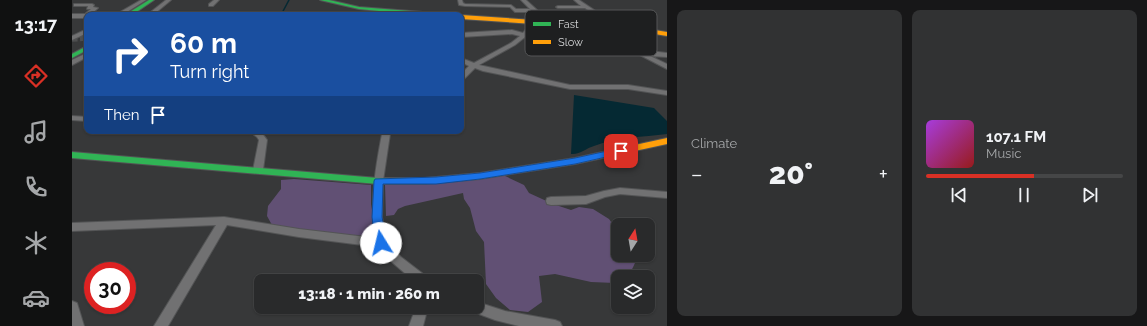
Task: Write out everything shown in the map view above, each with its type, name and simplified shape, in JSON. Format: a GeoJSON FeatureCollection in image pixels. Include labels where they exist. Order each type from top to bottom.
{"type":"FeatureCollection","features":[{"type":"Feature","properties":{"kind":"main road"},"geometry":{"type":"LineString","coordinates":[[133,12],[152,0]]}},
{"type":"Feature","properties":{"kind":"main road"},"geometry":{"type":"LineString","coordinates":[[142,12],[161,0]]}},
{"type":"Feature","properties":{"kind":"main road"},"geometry":{"type":"LineString","coordinates":[[322,0],[369,10],[396,12]]}},
{"type":"Feature","properties":{"kind":"main road"},"geometry":{"type":"LineString","coordinates":[[464,17],[525,21]]}},
{"type":"Feature","properties":{"kind":"main road"},"geometry":{"type":"LineString","coordinates":[[657,33],[667,34]]}},
{"type":"Feature","properties":{"kind":"main road"},"geometry":{"type":"LineString","coordinates":[[72,46],[84,40]]}},
{"type":"Feature","properties":{"kind":"main road"},"geometry":{"type":"LineString","coordinates":[[72,51],[84,45]]}},
{"type":"Feature","properties":{"kind":"main road"},"geometry":{"type":"LineString","coordinates":[[72,56],[84,50]]}},
{"type":"Feature","properties":{"kind":"main road"},"geometry":{"type":"LineString","coordinates":[[72,155],[378,181],[436,181],[480,176],[575,161],[667,140]]}},
{"type":"Feature","properties":{"kind":"street"},"geometry":{"type":"LineString","coordinates":[[74,6],[85,0]]}},
{"type":"Feature","properties":{"kind":"street"},"geometry":{"type":"LineString","coordinates":[[123,12],[144,0]]}},
{"type":"Feature","properties":{"kind":"street"},"geometry":{"type":"LineString","coordinates":[[154,12],[170,0]]}},
{"type":"Feature","properties":{"kind":"street"},"geometry":{"type":"LineString","coordinates":[[211,5],[217,0]]}},
{"type":"Feature","properties":{"kind":"street"},"geometry":{"type":"LineString","coordinates":[[460,0],[462,5],[468,6],[511,6],[515,10],[525,10]]}},
{"type":"Feature","properties":{"kind":"street"},"geometry":{"type":"LineString","coordinates":[[523,0],[534,10]]}},
{"type":"Feature","properties":{"kind":"street"},"geometry":{"type":"LineString","coordinates":[[576,0],[591,10]]}},
{"type":"Feature","properties":{"kind":"street"},"geometry":{"type":"LineString","coordinates":[[74,6],[92,5],[89,8],[96,8],[92,12]]}},
{"type":"Feature","properties":{"kind":"street"},"geometry":{"type":"LineString","coordinates":[[558,7],[587,7]]}},
{"type":"Feature","properties":{"kind":"street"},"geometry":{"type":"LineString","coordinates":[[72,16],[84,16]]}},
{"type":"Feature","properties":{"kind":"street"},"geometry":{"type":"LineString","coordinates":[[73,31],[84,31]]}},
{"type":"Feature","properties":{"kind":"street"},"geometry":{"type":"LineString","coordinates":[[72,38],[84,32]]}},
{"type":"Feature","properties":{"kind":"street"},"geometry":{"type":"LineString","coordinates":[[464,35],[512,32],[524,35]]}},
{"type":"Feature","properties":{"kind":"street"},"geometry":{"type":"LineString","coordinates":[[464,73],[474,65],[507,48],[524,35]]}},
{"type":"Feature","properties":{"kind":"street"},"geometry":{"type":"LineString","coordinates":[[657,54],[667,55]]}},
{"type":"Feature","properties":{"kind":"street"},"geometry":{"type":"LineString","coordinates":[[647,56],[667,67]]}},
{"type":"Feature","properties":{"kind":"street"},"geometry":{"type":"LineString","coordinates":[[72,63],[84,57]]}},
{"type":"Feature","properties":{"kind":"street"},"geometry":{"type":"LineString","coordinates":[[464,61],[474,65],[570,87],[628,87],[667,93]]}},
{"type":"Feature","properties":{"kind":"street"},"geometry":{"type":"LineString","coordinates":[[72,118],[84,119]]}},
{"type":"Feature","properties":{"kind":"street"},"geometry":{"type":"LineString","coordinates":[[258,134],[262,140],[258,170]]}},
{"type":"Feature","properties":{"kind":"street"},"geometry":{"type":"LineString","coordinates":[[388,134],[378,181],[377,217],[381,243],[397,260],[414,274]]}},
{"type":"Feature","properties":{"kind":"street"},"geometry":{"type":"LineString","coordinates":[[551,201],[586,200],[620,191],[667,195]]}},
{"type":"Feature","properties":{"kind":"street"},"geometry":{"type":"LineString","coordinates":[[72,227],[224,222],[381,243]]}},
{"type":"Feature","properties":{"kind":"street"},"geometry":{"type":"LineString","coordinates":[[162,326],[224,222]]}},
{"type":"Feature","properties":{"kind":"street"},"geometry":{"type":"LineString","coordinates":[[72,307],[77,326]]}},
{"type":"Feature","properties":{"kind":"street"},"geometry":{"type":"LineString","coordinates":[[484,310],[555,326]]}},
{"type":"Feature","properties":{"kind":"street"},"geometry":{"type":"LineString","coordinates":[[416,326],[420,314]]}},
{"type":"Feature","properties":{"kind":"shaded area"},"geometry":{"type":"Polygon","coordinates":[[[503,175],[524,185],[529,193],[553,204],[571,210],[579,207],[593,209],[609,219],[611,222],[611,262],[636,262],[632,270],[611,270],[611,283],[591,282],[555,274],[539,276],[542,302],[528,312],[510,310],[496,298],[486,284],[484,242],[476,231],[470,208],[464,199],[463,193],[405,206],[398,209],[394,215],[386,216],[385,185],[503,175]]]}},
{"type":"Feature","properties":{"kind":"shaded area"},"geometry":{"type":"Polygon","coordinates":[[[294,179],[371,185],[371,204],[376,234],[373,238],[321,234],[272,225],[267,216],[268,206],[281,189],[281,180],[294,179]]]}},
{"type":"Feature","properties":{"kind":"water"},"geometry":{"type":"Polygon","coordinates":[[[574,95],[654,108],[667,121],[667,134],[612,141],[571,154],[574,95]]]}},
{"type":"Feature","properties":{"kind":"waterway"},"geometry":{"type":"LineString","coordinates":[[283,12],[289,0]]}},
{"type":"Feature","properties":{"kind":"tunnel"},"geometry":{"type":"LineString","coordinates":[[72,39],[84,38]]}},
{"type":"Feature","properties":{"kind":"traffic: fast"},"geometry":{"type":"LineString","coordinates":[[133,12],[152,0]]}},
{"type":"Feature","properties":{"kind":"traffic: fast"},"geometry":{"type":"LineString","coordinates":[[322,0],[359,8],[403,12]]}},
{"type":"Feature","properties":{"kind":"traffic: fast"},"geometry":{"type":"LineString","coordinates":[[72,56],[84,50]]}},
{"type":"Feature","properties":{"kind":"traffic: fast"},"geometry":{"type":"LineString","coordinates":[[72,155],[378,181],[425,181]]}},
{"type":"Feature","properties":{"kind":"traffic: slow"},"geometry":{"type":"LineString","coordinates":[[464,17],[525,21]]}},
{"type":"Feature","properties":{"kind":"traffic: slow"},"geometry":{"type":"LineString","coordinates":[[657,32],[667,34]]}},
{"type":"Feature","properties":{"kind":"traffic: slow"},"geometry":{"type":"LineString","coordinates":[[425,181],[480,176],[575,161],[667,141]]}},
{"type":"Feature","properties":{"kind":"route"},"geometry":{"type":"LineString","coordinates":[[381,243],[377,217],[378,181],[436,181],[480,176],[575,161],[621,151]]}}]}
